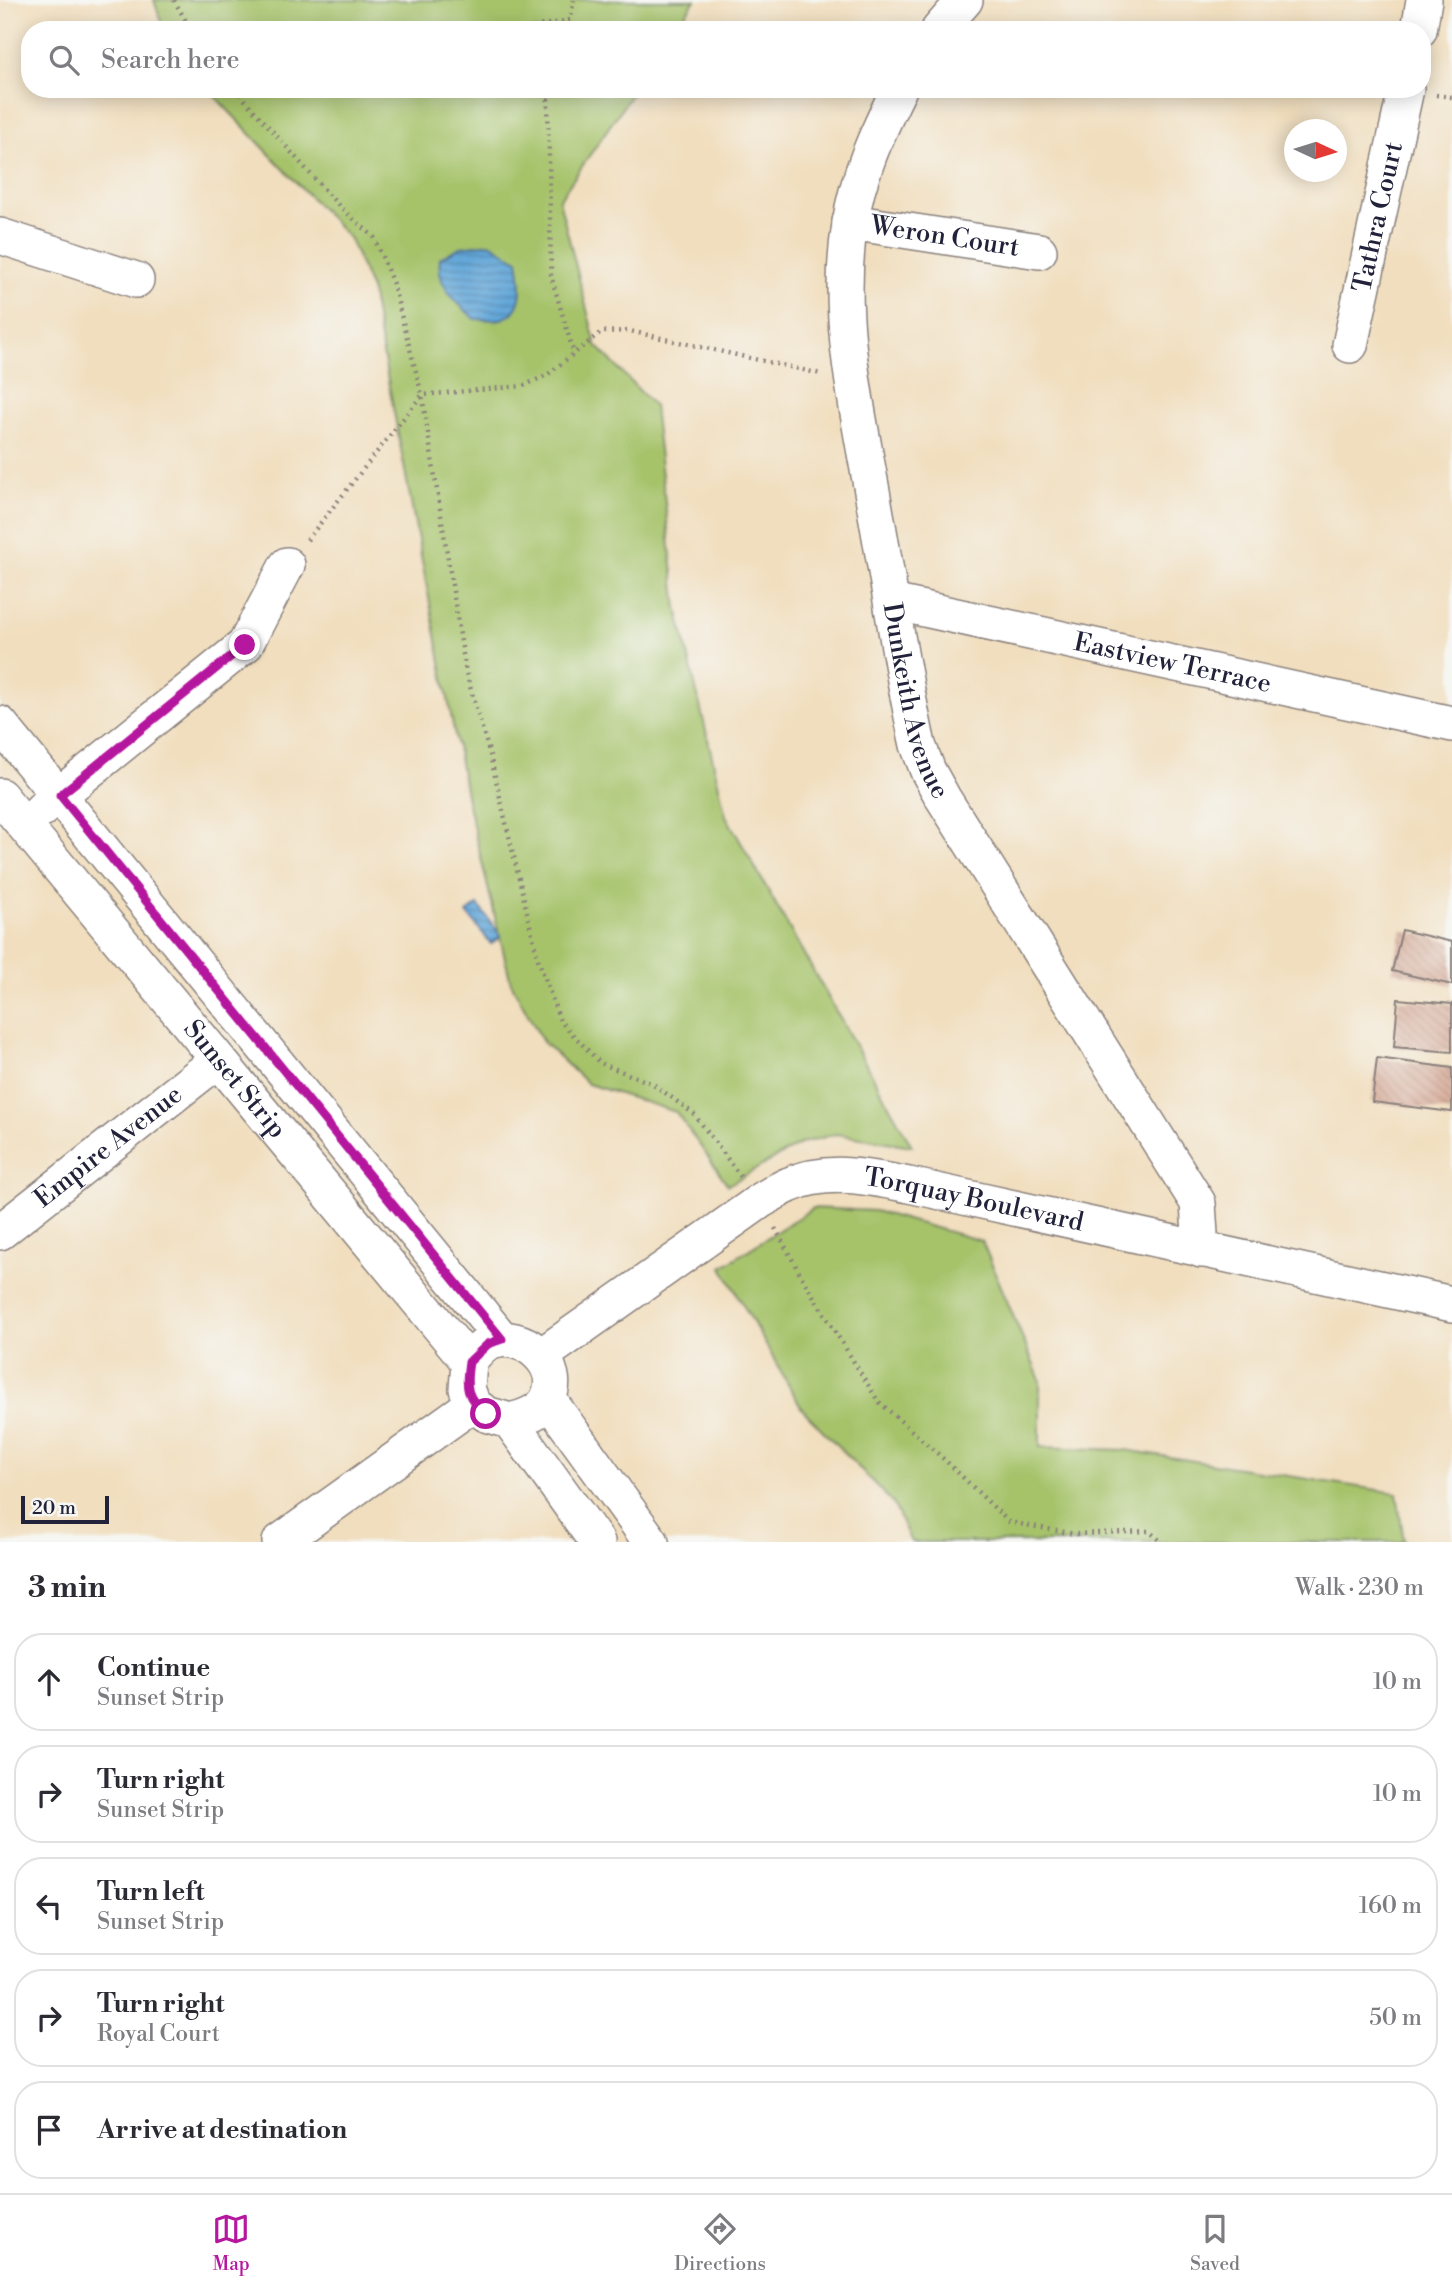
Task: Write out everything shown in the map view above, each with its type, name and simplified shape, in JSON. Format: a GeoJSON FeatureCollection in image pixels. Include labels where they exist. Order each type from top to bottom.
{"type":"FeatureCollection","features":[{"type":"Feature","properties":{"kind":"street"},"geometry":{"type":"LineString","coordinates":[[947,21],[965,0]]}},
{"type":"Feature","properties":{"kind":"street"},"geometry":{"type":"LineString","coordinates":[[1420,21],[1424,0]]}},
{"type":"Feature","properties":{"kind":"street","name":"Dunkeith Avenue"},"geometry":{"type":"LineString","coordinates":[[895,98],[866,167],[850,222],[845,274],[846,318],[853,382],[919,745],[928,771],[943,798],[1198,1203],[1201,1250]]}},
{"type":"Feature","properties":{"kind":"street","name":"Tathra Court"},"geometry":{"type":"LineString","coordinates":[[1350,345],[1404,98]]}},
{"type":"Feature","properties":{"kind":"street","name":"Weron Court"},"geometry":{"type":"LineString","coordinates":[[850,222],[1039,251]]}},
{"type":"Feature","properties":{"kind":"street"},"geometry":{"type":"LineString","coordinates":[[0,236],[136,280]]}},
{"type":"Feature","properties":{"kind":"street"},"geometry":{"type":"LineString","coordinates":[[23,824],[245,645],[287,565]]}},
{"type":"Feature","properties":{"kind":"street","name":"Eastview Terrace"},"geometry":{"type":"LineString","coordinates":[[892,601],[1452,724]]}},
{"type":"Feature","properties":{"kind":"street","name":"Sunset Strip"},"geometry":{"type":"LineString","coordinates":[[0,724],[502,1339]]}},
{"type":"Feature","properties":{"kind":"street","name":"Sunset Strip"},"geometry":{"type":"LineString","coordinates":[[0,796],[469,1362]]}},
{"type":"Feature","properties":{"kind":"street","name":"Empire Avenue"},"geometry":{"type":"LineString","coordinates":[[0,1232],[217,1061]]}},
{"type":"Feature","properties":{"kind":"street","name":"Torquay Boulevard"},"geometry":{"type":"LineString","coordinates":[[541,1356],[760,1201],[789,1184],[811,1178],[865,1176],[1452,1304]]}},
{"type":"Feature","properties":{"kind":"street"},"geometry":{"type":"LineString","coordinates":[[502,1339],[533,1346],[547,1368],[550,1381],[548,1399],[539,1409],[510,1421],[486,1414],[473,1404],[467,1389],[469,1362],[488,1344],[502,1339]]}},
{"type":"Feature","properties":{"kind":"street"},"geometry":{"type":"LineString","coordinates":[[548,1399],[651,1542]]}},
{"type":"Feature","properties":{"kind":"street"},"geometry":{"type":"LineString","coordinates":[[280,1542],[473,1404]]}},
{"type":"Feature","properties":{"kind":"street"},"geometry":{"type":"LineString","coordinates":[[510,1421],[597,1542]]}},
{"type":"Feature","properties":{"kind":"path"},"geometry":{"type":"LineString","coordinates":[[174,0],[186,21]]}},
{"type":"Feature","properties":{"kind":"path"},"geometry":{"type":"LineString","coordinates":[[565,21],[570,20],[574,0]]}},
{"type":"Feature","properties":{"kind":"path"},"geometry":{"type":"LineString","coordinates":[[243,98],[339,206],[374,237],[393,284],[422,396],[466,673],[490,755],[538,959],[560,1021],[600,1063],[653,1084],[694,1114],[760,1201],[804,1281],[878,1401],[1009,1522],[1075,1534],[1149,1531],[1162,1542]]}},
{"type":"Feature","properties":{"kind":"path"},"geometry":{"type":"LineString","coordinates":[[546,98],[551,276],[574,354]]}},
{"type":"Feature","properties":{"kind":"path"},"geometry":{"type":"LineString","coordinates":[[287,565],[422,396],[523,386],[547,376],[601,332],[630,331],[853,382]]}},
{"type":"Feature","properties":{"kind":"green space"},"geometry":{"type":"Polygon","coordinates":[[[154,0],[695,0],[681,21],[161,21],[154,0]]]}},
{"type":"Feature","properties":{"kind":"green space"},"geometry":{"type":"Polygon","coordinates":[[[217,98],[629,98],[559,200],[596,345],[654,406],[677,608],[726,816],[912,1146],[836,1134],[802,1143],[728,1185],[676,1112],[588,1084],[543,1042],[511,983],[467,800],[371,290],[350,239],[217,98]]]}},
{"type":"Feature","properties":{"kind":"green space"},"geometry":{"type":"Polygon","coordinates":[[[813,1208],[875,1211],[982,1241],[1040,1380],[1040,1447],[1125,1450],[1397,1493],[1404,1542],[911,1542],[893,1503],[802,1409],[722,1267],[813,1208]]]}},
{"type":"Feature","properties":{"kind":"water"},"geometry":{"type":"Polygon","coordinates":[[[490,243],[518,260],[521,293],[516,308],[504,318],[475,319],[444,285],[440,258],[461,247],[490,243]]]}},
{"type":"Feature","properties":{"kind":"water"},"geometry":{"type":"Polygon","coordinates":[[[478,905],[501,936],[491,944],[467,913],[478,905]]]}},
{"type":"Feature","properties":{"kind":"building"},"geometry":{"type":"Polygon","coordinates":[[[1402,930],[1452,942],[1452,985],[1392,971],[1402,930]]]}},
{"type":"Feature","properties":{"kind":"building"},"geometry":{"type":"Polygon","coordinates":[[[1398,999],[1452,1004],[1452,1052],[1394,1047],[1398,999]]]}},
{"type":"Feature","properties":{"kind":"building"},"geometry":{"type":"Polygon","coordinates":[[[1377,1058],[1452,1068],[1452,1112],[1372,1102],[1377,1058]]]}},
{"type":"Feature","properties":{"kind":"route"},"geometry":{"type":"LineString","coordinates":[[245,645],[60,795],[502,1339],[479,1350],[469,1362],[467,1389],[473,1404],[486,1414]]}}]}
